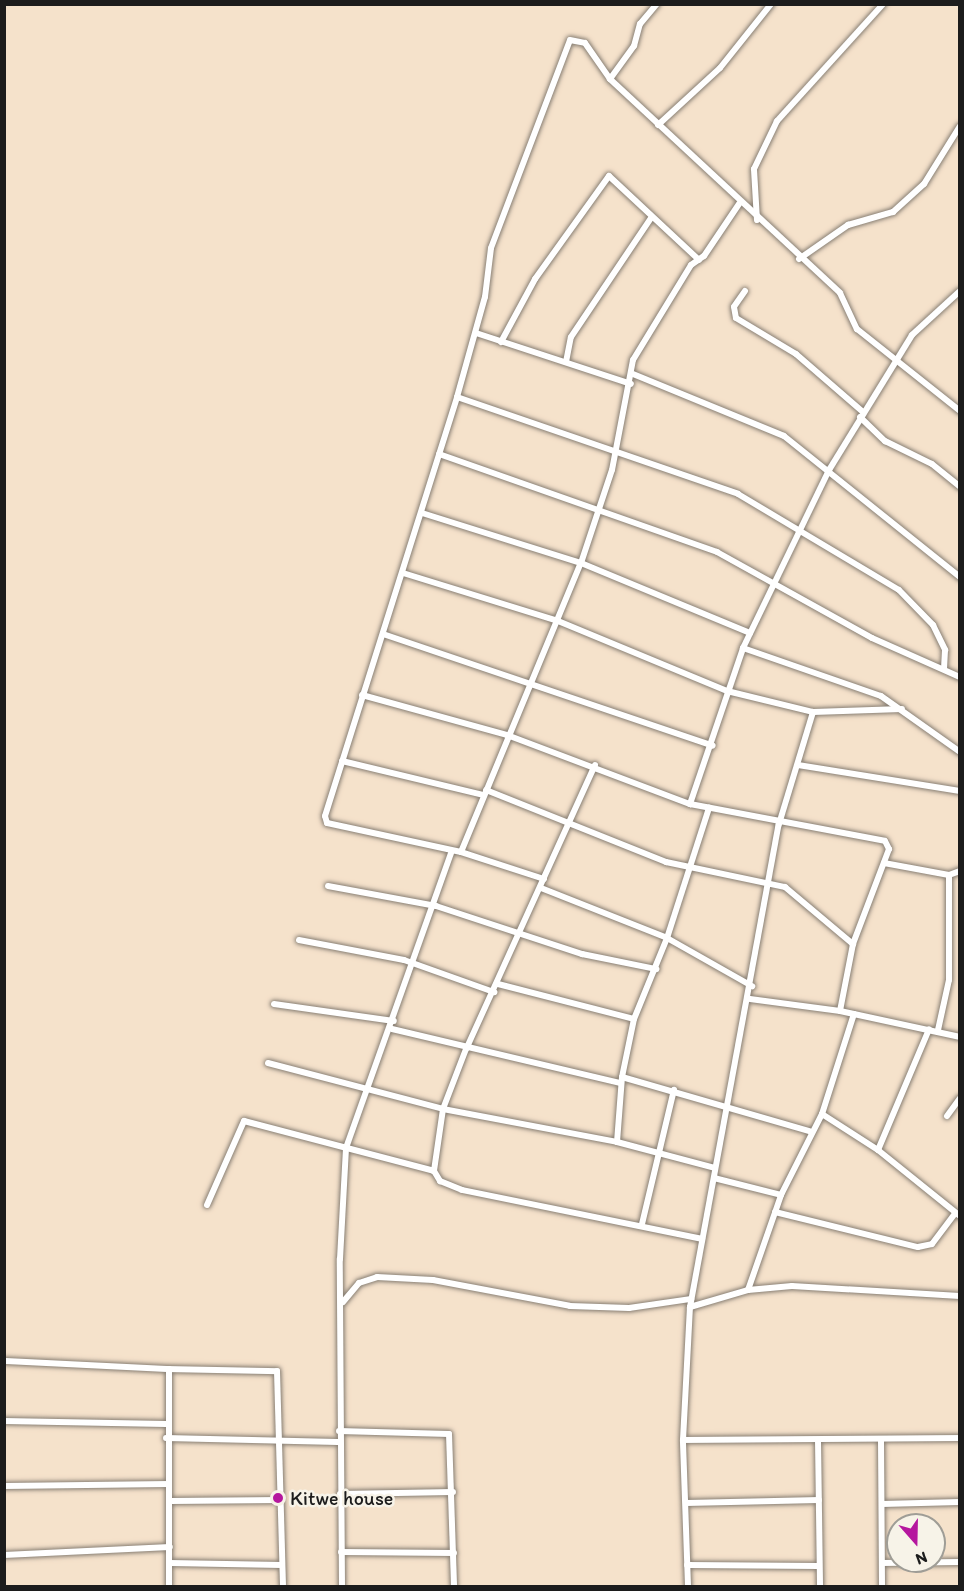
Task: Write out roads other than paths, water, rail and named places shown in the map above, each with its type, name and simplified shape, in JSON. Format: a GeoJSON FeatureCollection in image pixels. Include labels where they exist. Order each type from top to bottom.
{"type":"FeatureCollection","features":[{"type":"Feature","properties":{"kind":"street"},"geometry":{"type":"LineString","coordinates":[[610,79],[634,46],[640,24],[657,4]]}},
{"type":"Feature","properties":{"kind":"street"},"geometry":{"type":"LineString","coordinates":[[658,125],[720,68],[771,4]]}},
{"type":"Feature","properties":{"kind":"street"},"geometry":{"type":"LineString","coordinates":[[757,220],[754,169],[777,121],[883,4]]}},
{"type":"Feature","properties":{"kind":"street"},"geometry":{"type":"LineString","coordinates":[[544,879],[461,852],[327,823],[342,761],[362,695],[422,513],[476,333],[491,248],[570,40],[585,43],[610,79],[757,220],[840,293],[857,329],[960,411]]}},
{"type":"Feature","properties":{"kind":"street"},"geometry":{"type":"LineString","coordinates":[[799,259],[848,225],[893,212],[924,184],[960,126]]}},
{"type":"Feature","properties":{"kind":"street"},"geometry":{"type":"LineString","coordinates":[[501,342],[535,279],[605,178],[699,260]]}},
{"type":"Feature","properties":{"kind":"street"},"geometry":{"type":"LineString","coordinates":[[461,852],[507,735],[558,621],[581,562],[617,453],[633,374],[633,360],[652,324],[740,204]]}},
{"type":"Feature","properties":{"kind":"street"},"geometry":{"type":"LineString","coordinates":[[566,362],[571,337],[651,218]]}},
{"type":"Feature","properties":{"kind":"street"},"geometry":{"type":"LineString","coordinates":[[745,291],[734,307],[736,318],[796,354],[862,414],[885,441],[932,464],[960,487]]}},
{"type":"Feature","properties":{"kind":"street"},"geometry":{"type":"LineString","coordinates":[[690,804],[712,746],[727,691],[743,648],[829,470],[862,414],[919,327],[960,291]]}},
{"type":"Feature","properties":{"kind":"street"},"geometry":{"type":"LineString","coordinates":[[476,333],[631,384]]}},
{"type":"Feature","properties":{"kind":"street"},"geometry":{"type":"LineString","coordinates":[[633,374],[767,426],[829,470],[960,578]]}},
{"type":"Feature","properties":{"kind":"street"},"geometry":{"type":"LineString","coordinates":[[457,397],[617,453],[700,477],[800,529],[923,610],[945,651],[944,668]]}},
{"type":"Feature","properties":{"kind":"street"},"geometry":{"type":"LineString","coordinates":[[439,454],[599,508],[706,548],[872,638],[960,677]]}},
{"type":"Feature","properties":{"kind":"street"},"geometry":{"type":"LineString","coordinates":[[422,513],[581,562],[750,633]]}},
{"type":"Feature","properties":{"kind":"street"},"geometry":{"type":"LineString","coordinates":[[403,573],[558,621],[727,691],[813,712],[902,709]]}},
{"type":"Feature","properties":{"kind":"street"},"geometry":{"type":"LineString","coordinates":[[383,634],[531,680],[712,746]]}},
{"type":"Feature","properties":{"kind":"street"},"geometry":{"type":"LineString","coordinates":[[743,648],[881,696],[960,752]]}},
{"type":"Feature","properties":{"kind":"street"},"geometry":{"type":"LineString","coordinates":[[362,695],[507,735],[595,765],[690,804],[779,824],[885,841],[884,863],[853,944],[840,1011]]}},
{"type":"Feature","properties":{"kind":"street"},"geometry":{"type":"LineString","coordinates":[[688,1587],[683,1440],[691,1299],[750,999],[779,824],[813,712]]}},
{"type":"Feature","properties":{"kind":"street"},"geometry":{"type":"LineString","coordinates":[[342,761],[485,793],[568,826],[691,868],[793,891],[853,944]]}},
{"type":"Feature","properties":{"kind":"street"},"geometry":{"type":"LineString","coordinates":[[595,765],[498,984],[466,1050],[443,1109],[434,1171],[440,1181],[462,1190],[642,1224],[702,1239]]}},
{"type":"Feature","properties":{"kind":"street"},"geometry":{"type":"LineString","coordinates":[[798,765],[960,791]]}},
{"type":"Feature","properties":{"kind":"street"},"geometry":{"type":"LineString","coordinates":[[617,1142],[622,1080],[634,1019],[656,969],[709,808]]}},
{"type":"Feature","properties":{"kind":"street"},"geometry":{"type":"LineString","coordinates":[[342,1587],[338,1442],[346,1148],[436,906],[452,851]]}},
{"type":"Feature","properties":{"kind":"street"},"geometry":{"type":"LineString","coordinates":[[884,863],[949,874],[960,871]]}},
{"type":"Feature","properties":{"kind":"street"},"geometry":{"type":"LineString","coordinates":[[938,1030],[949,980],[949,874]]}},
{"type":"Feature","properties":{"kind":"street"},"geometry":{"type":"LineString","coordinates":[[328,886],[436,906],[599,959],[656,969]]}},
{"type":"Feature","properties":{"kind":"street"},"geometry":{"type":"LineString","coordinates":[[541,888],[667,938],[752,986]]}},
{"type":"Feature","properties":{"kind":"street"},"geometry":{"type":"LineString","coordinates":[[298,940],[414,965],[494,992]]}},
{"type":"Feature","properties":{"kind":"street"},"geometry":{"type":"LineString","coordinates":[[498,984],[634,1019]]}},
{"type":"Feature","properties":{"kind":"street"},"geometry":{"type":"LineString","coordinates":[[750,999],[840,1011],[938,1030],[960,1038]]}},
{"type":"Feature","properties":{"kind":"street"},"geometry":{"type":"LineString","coordinates":[[274,1004],[394,1021]]}},
{"type":"Feature","properties":{"kind":"street"},"geometry":{"type":"LineString","coordinates":[[748,1290],[781,1195],[809,1131],[822,1114],[854,1014]]}},
{"type":"Feature","properties":{"kind":"street"},"geometry":{"type":"LineString","coordinates":[[392,1029],[466,1050],[674,1090],[809,1131]]}},
{"type":"Feature","properties":{"kind":"street"},"geometry":{"type":"LineString","coordinates":[[878,1150],[929,1029]]}},
{"type":"Feature","properties":{"kind":"street"},"geometry":{"type":"LineString","coordinates":[[268,1063],[368,1087],[443,1109],[617,1142],[715,1168]]}},
{"type":"Feature","properties":{"kind":"street"},"geometry":{"type":"LineString","coordinates":[[642,1224],[674,1090]]}},
{"type":"Feature","properties":{"kind":"street"},"geometry":{"type":"LineString","coordinates":[[947,1116],[960,1098]]}},
{"type":"Feature","properties":{"kind":"street"},"geometry":{"type":"LineString","coordinates":[[775,1212],[918,1247],[932,1244],[957,1216],[878,1150],[822,1114]]}},
{"type":"Feature","properties":{"kind":"street"},"geometry":{"type":"LineString","coordinates":[[207,1205],[244,1121],[434,1171]]}},
{"type":"Feature","properties":{"kind":"street"},"geometry":{"type":"LineString","coordinates":[[714,1178],[781,1195]]}},
{"type":"Feature","properties":{"kind":"street"},"geometry":{"type":"LineString","coordinates":[[342,1303],[359,1283],[377,1277],[433,1280],[570,1306],[629,1308],[691,1299]]}},
{"type":"Feature","properties":{"kind":"street"},"geometry":{"type":"LineString","coordinates":[[690,1307],[748,1290],[819,1286],[960,1296]]}},
{"type":"Feature","properties":{"kind":"street"},"geometry":{"type":"LineString","coordinates":[[4,1361],[169,1369],[277,1371],[282,1440],[283,1587]]}},
{"type":"Feature","properties":{"kind":"street"},"geometry":{"type":"LineString","coordinates":[[169,1369],[166,1438],[170,1501],[170,1587]]}},
{"type":"Feature","properties":{"kind":"street"},"geometry":{"type":"LineString","coordinates":[[4,1421],[166,1424]]}},
{"type":"Feature","properties":{"kind":"street"},"geometry":{"type":"LineString","coordinates":[[339,1431],[446,1431],[453,1492],[454,1587]]}},
{"type":"Feature","properties":{"kind":"street"},"geometry":{"type":"LineString","coordinates":[[166,1438],[338,1442]]}},
{"type":"Feature","properties":{"kind":"street"},"geometry":{"type":"LineString","coordinates":[[683,1440],[882,1441],[960,1438]]}},
{"type":"Feature","properties":{"kind":"street"},"geometry":{"type":"LineString","coordinates":[[818,1440],[820,1587]]}},
{"type":"Feature","properties":{"kind":"street"},"geometry":{"type":"LineString","coordinates":[[882,1441],[882,1587]]}},
{"type":"Feature","properties":{"kind":"street"},"geometry":{"type":"LineString","coordinates":[[4,1486],[169,1484]]}},
{"type":"Feature","properties":{"kind":"street"},"geometry":{"type":"LineString","coordinates":[[340,1494],[453,1492]]}},
{"type":"Feature","properties":{"kind":"street"},"geometry":{"type":"LineString","coordinates":[[170,1501],[281,1500]]}},
{"type":"Feature","properties":{"kind":"street"},"geometry":{"type":"LineString","coordinates":[[686,1503],[819,1500]]}},
{"type":"Feature","properties":{"kind":"street"},"geometry":{"type":"LineString","coordinates":[[882,1504],[960,1502]]}},
{"type":"Feature","properties":{"kind":"street"},"geometry":{"type":"LineString","coordinates":[[4,1555],[170,1547]]}},
{"type":"Feature","properties":{"kind":"street"},"geometry":{"type":"LineString","coordinates":[[341,1552],[454,1553]]}},
{"type":"Feature","properties":{"kind":"street"},"geometry":{"type":"LineString","coordinates":[[882,1563],[960,1562]]}},
{"type":"Feature","properties":{"kind":"street"},"geometry":{"type":"LineString","coordinates":[[170,1563],[282,1565]]}},
{"type":"Feature","properties":{"kind":"street"},"geometry":{"type":"LineString","coordinates":[[687,1565],[819,1566]]}},
{"type":"Feature","properties":{"kind":"place","name":"Kitwe house"},"geometry":{"type":"Point","coordinates":[278,1498]}}]}
